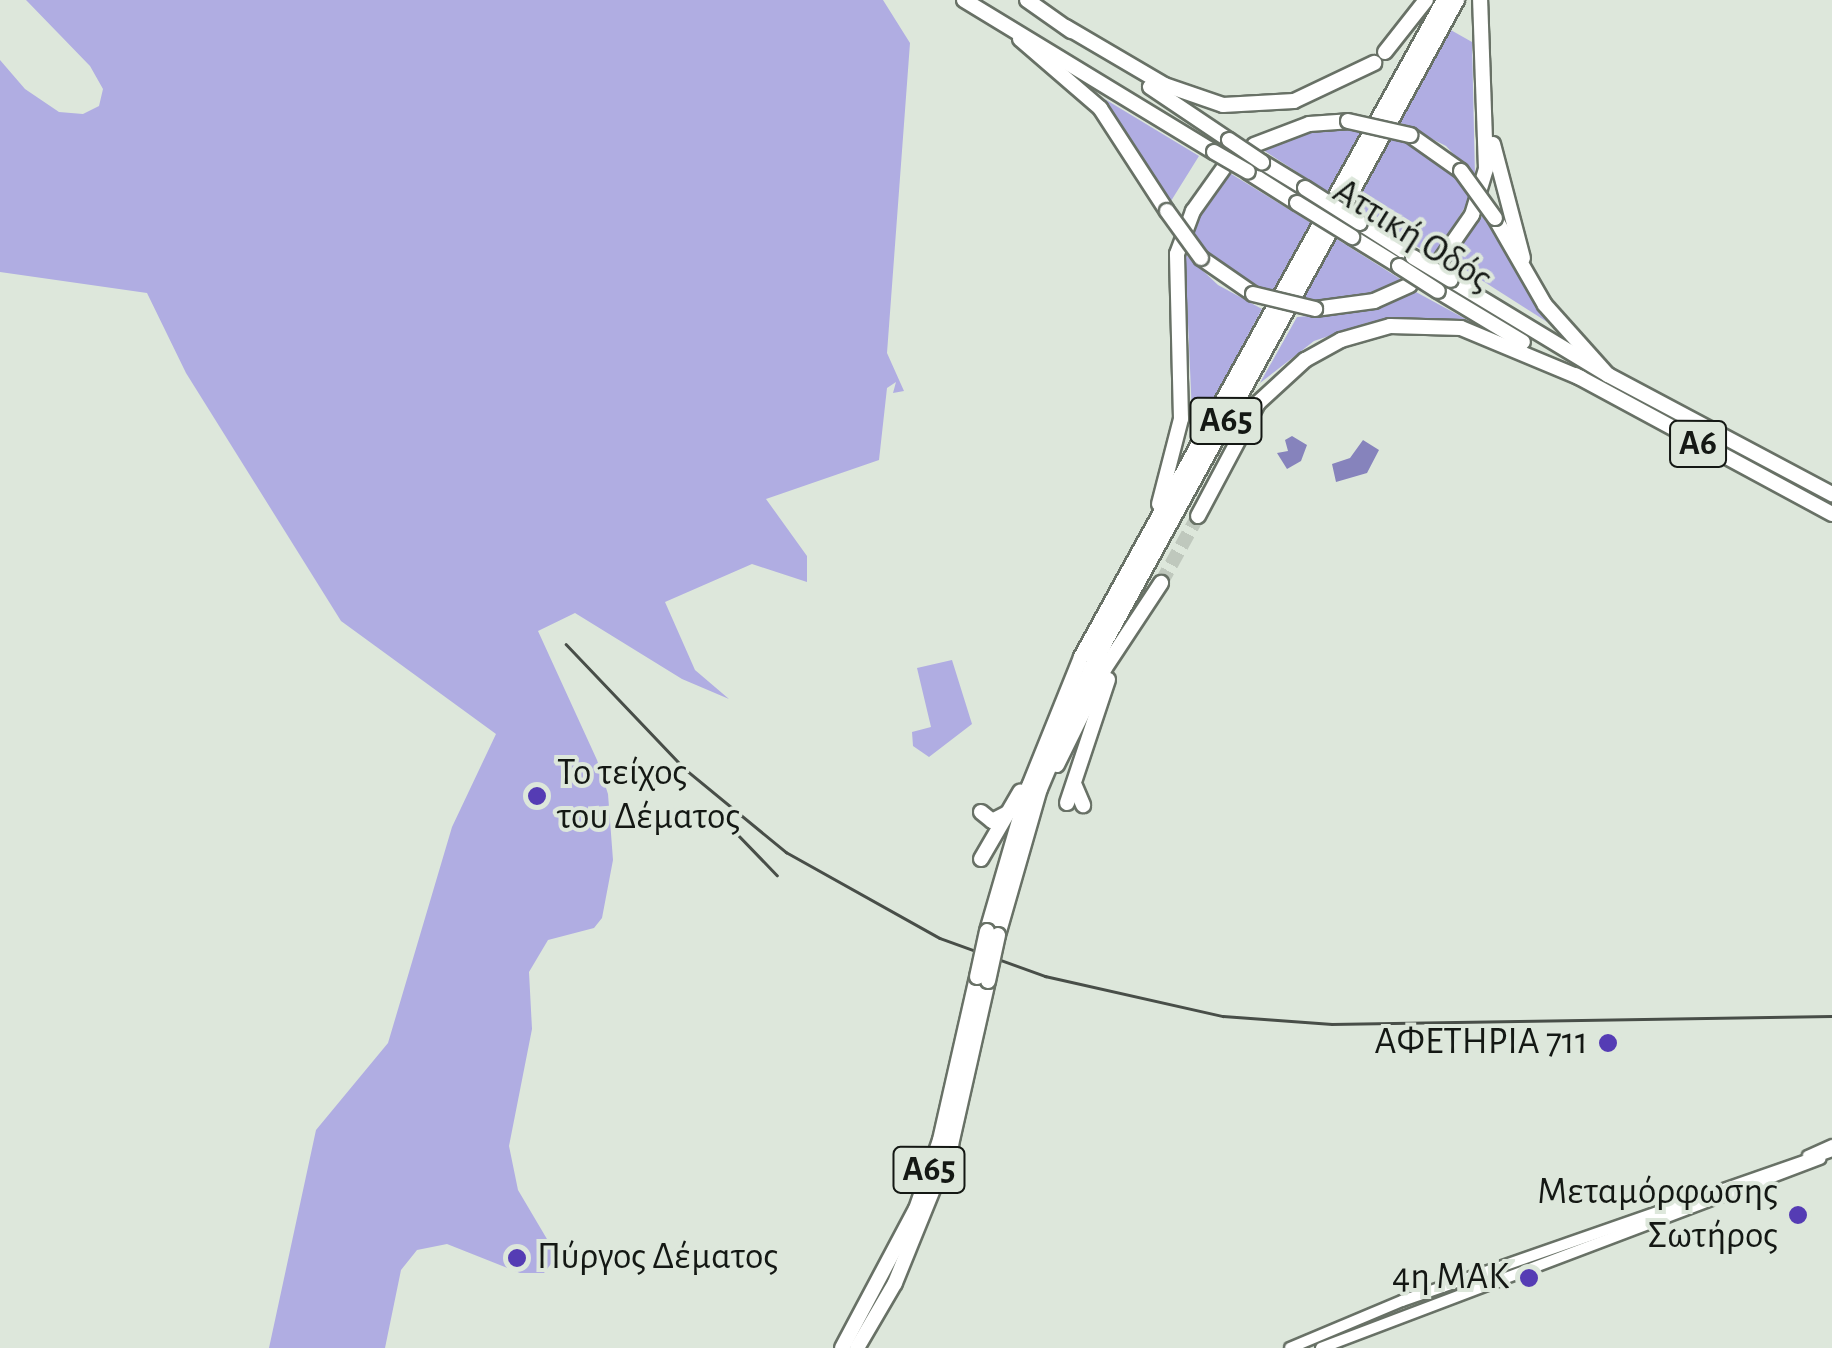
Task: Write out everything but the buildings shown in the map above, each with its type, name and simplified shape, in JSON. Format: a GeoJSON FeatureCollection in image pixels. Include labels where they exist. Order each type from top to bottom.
{"type":"FeatureCollection","features":[{"type":"Feature","properties":{"kind":"highway","name":"Αττική Οδός"},"geometry":{"type":"LineString","coordinates":[[964,0],[1581,378],[1832,514]]}},
{"type":"Feature","properties":{"kind":"highway","name":"Αττική Οδός"},"geometry":{"type":"LineString","coordinates":[[1027,0],[1262,162],[1413,257],[1608,375],[1832,494]]}},
{"type":"Feature","properties":{"kind":"highway"},"geometry":{"type":"LineString","coordinates":[[1066,27],[1164,86],[1223,104],[1294,101],[1334,87],[1379,57],[1426,0]]}},
{"type":"Feature","properties":{"kind":"highway","name":"Α65"},"geometry":{"type":"LineString","coordinates":[[857,1348],[895,1282],[952,1145],[992,933],[1029,786],[1065,696],[1444,0]]}},
{"type":"Feature","properties":{"kind":"highway","name":"Α65"},"geometry":{"type":"LineString","coordinates":[[992,933],[1052,756],[1108,634],[1457,0]]}},
{"type":"Feature","properties":{"kind":"highway"},"geometry":{"type":"LineString","coordinates":[[1440,261],[1481,192],[1487,118],[1480,0]]}},
{"type":"Feature","properties":{"kind":"highway"},"geometry":{"type":"LineString","coordinates":[[1009,27],[1100,108],[1201,258],[1253,294],[1315,309],[1374,301],[1410,285]]}},
{"type":"Feature","properties":{"kind":"highway"},"geometry":{"type":"LineString","coordinates":[[1487,118],[1528,276]]}},
{"type":"Feature","properties":{"kind":"highway"},"geometry":{"type":"LineString","coordinates":[[1254,145],[1309,124],[1348,120],[1410,135],[1461,171],[1495,218],[1528,276],[1608,375]]}},
{"type":"Feature","properties":{"kind":"highway"},"geometry":{"type":"LineString","coordinates":[[1119,591],[1158,506],[1179,434],[1177,254],[1193,211],[1223,169]]}},
{"type":"Feature","properties":{"kind":"highway"},"geometry":{"type":"LineString","coordinates":[[1198,516],[1258,404],[1305,360],[1341,340],[1390,326],[1461,328],[1581,378]]}},
{"type":"Feature","properties":{"kind":"highway"},"geometry":{"type":"LineString","coordinates":[[1020,854],[1105,668],[1161,583]]}},
{"type":"Feature","properties":{"kind":"highway"},"geometry":{"type":"LineString","coordinates":[[1075,804],[1074,786],[1104,692],[1150,601]]}},
{"type":"Feature","properties":{"kind":"highway"},"geometry":{"type":"LineString","coordinates":[[980,859],[1011,808],[1065,696]]}},
{"type":"Feature","properties":{"kind":"highway"},"geometry":{"type":"LineString","coordinates":[[982,812],[992,822],[1011,808]]}},
{"type":"Feature","properties":{"kind":"highway","name":"Α65"},"geometry":{"type":"LineString","coordinates":[[842,1348],[916,1209],[940,1140],[983,979]]}},
{"type":"Feature","properties":{"kind":"main road"},"geometry":{"type":"LineString","coordinates":[[1290,1348],[1402,1301],[1832,1150]]}},
{"type":"Feature","properties":{"kind":"main road"},"geometry":{"type":"LineString","coordinates":[[1321,1348],[1832,1150]]}},
{"type":"Feature","properties":{"kind":"shaded area"},"geometry":{"type":"Polygon","coordinates":[[[26,0],[883,0],[910,43],[887,353],[904,391],[893,393],[896,382],[887,388],[879,460],[766,499],[807,556],[807,582],[752,564],[665,602],[695,670],[729,699],[682,679],[575,613],[538,631],[597,760],[608,794],[613,860],[602,918],[594,928],[548,940],[529,972],[532,1029],[509,1146],[518,1190],[557,1256],[544,1273],[520,1273],[447,1244],[417,1250],[401,1270],[385,1348],[269,1348],[316,1130],[388,1043],[452,827],[496,734],[341,621],[186,373],[147,293],[0,272],[0,60],[25,89],[59,112],[83,114],[99,106],[103,89],[90,66],[26,0]]]}},
{"type":"Feature","properties":{"kind":"shaded area"},"geometry":{"type":"Polygon","coordinates":[[[1449,29],[1472,42],[1475,177],[1446,146],[1399,122],[1449,29]]]}},
{"type":"Feature","properties":{"kind":"shaded area"},"geometry":{"type":"Polygon","coordinates":[[[1103,98],[1199,156],[1171,201],[1135,145],[1103,98]]]}},
{"type":"Feature","properties":{"kind":"shaded area"},"geometry":{"type":"Polygon","coordinates":[[[1322,127],[1364,127],[1328,192],[1260,148],[1322,127]]]}},
{"type":"Feature","properties":{"kind":"shaded area"},"geometry":{"type":"Polygon","coordinates":[[[1392,134],[1447,166],[1473,194],[1434,257],[1352,206],[1392,134]]]}},
{"type":"Feature","properties":{"kind":"shaded area"},"geometry":{"type":"Polygon","coordinates":[[[1228,172],[1311,223],[1271,295],[1203,253],[1188,233],[1228,172]]]}},
{"type":"Feature","properties":{"kind":"shaded area"},"geometry":{"type":"Polygon","coordinates":[[[1482,216],[1500,242],[1552,325],[1450,260],[1482,216]]]}},
{"type":"Feature","properties":{"kind":"shaded area"},"geometry":{"type":"Polygon","coordinates":[[[1335,238],[1405,282],[1336,303],[1299,302],[1335,238]]]}},
{"type":"Feature","properties":{"kind":"shaded area"},"geometry":{"type":"Polygon","coordinates":[[[1185,254],[1218,285],[1262,309],[1193,437],[1185,254]]]}},
{"type":"Feature","properties":{"kind":"shaded area"},"geometry":{"type":"Polygon","coordinates":[[[1416,292],[1482,328],[1445,319],[1370,322],[1314,341],[1260,383],[1297,317],[1359,312],[1416,292]]]}},
{"type":"Feature","properties":{"kind":"shaded area"},"geometry":{"type":"Polygon","coordinates":[[[1292,436],[1307,445],[1301,461],[1287,469],[1277,453],[1288,451],[1285,440],[1292,436]]]}},
{"type":"Feature","properties":{"kind":"shaded area"},"geometry":{"type":"Polygon","coordinates":[[[1363,440],[1379,450],[1367,473],[1336,482],[1332,464],[1350,458],[1363,440]]]}},
{"type":"Feature","properties":{"kind":"shaded area"},"geometry":{"type":"Polygon","coordinates":[[[952,660],[972,724],[929,757],[913,746],[912,732],[931,727],[917,668],[952,660]]]}},
{"type":"Feature","properties":{"kind":"tunnel"},"geometry":{"type":"LineString","coordinates":[[1161,583],[1198,516]]}},
{"type":"Feature","properties":{"kind":"railway"},"geometry":{"type":"LineString","coordinates":[[566,644],[685,769],[786,852],[940,938],[1045,976],[1223,1016],[1332,1024],[1832,1016]]}},
{"type":"Feature","properties":{"kind":"railway"},"geometry":{"type":"LineString","coordinates":[[718,814],[777,875]]}},
{"type":"Feature","properties":{"kind":"place","name":"Το τείχος του Δέματος"},"geometry":{"type":"Point","coordinates":[537,796]}},
{"type":"Feature","properties":{"kind":"place","name":"ΑΦΕΤΗΡΙΑ 711"},"geometry":{"type":"Point","coordinates":[1608,1043]}},
{"type":"Feature","properties":{"kind":"place","name":"Μεταμόρφωσης Σωτήρος"},"geometry":{"type":"Point","coordinates":[1798,1215]}},
{"type":"Feature","properties":{"kind":"place","name":"Πύργος Δέματος"},"geometry":{"type":"Point","coordinates":[517,1258]}},
{"type":"Feature","properties":{"kind":"place","name":"4η MAK"},"geometry":{"type":"Point","coordinates":[1529,1278]}}]}
